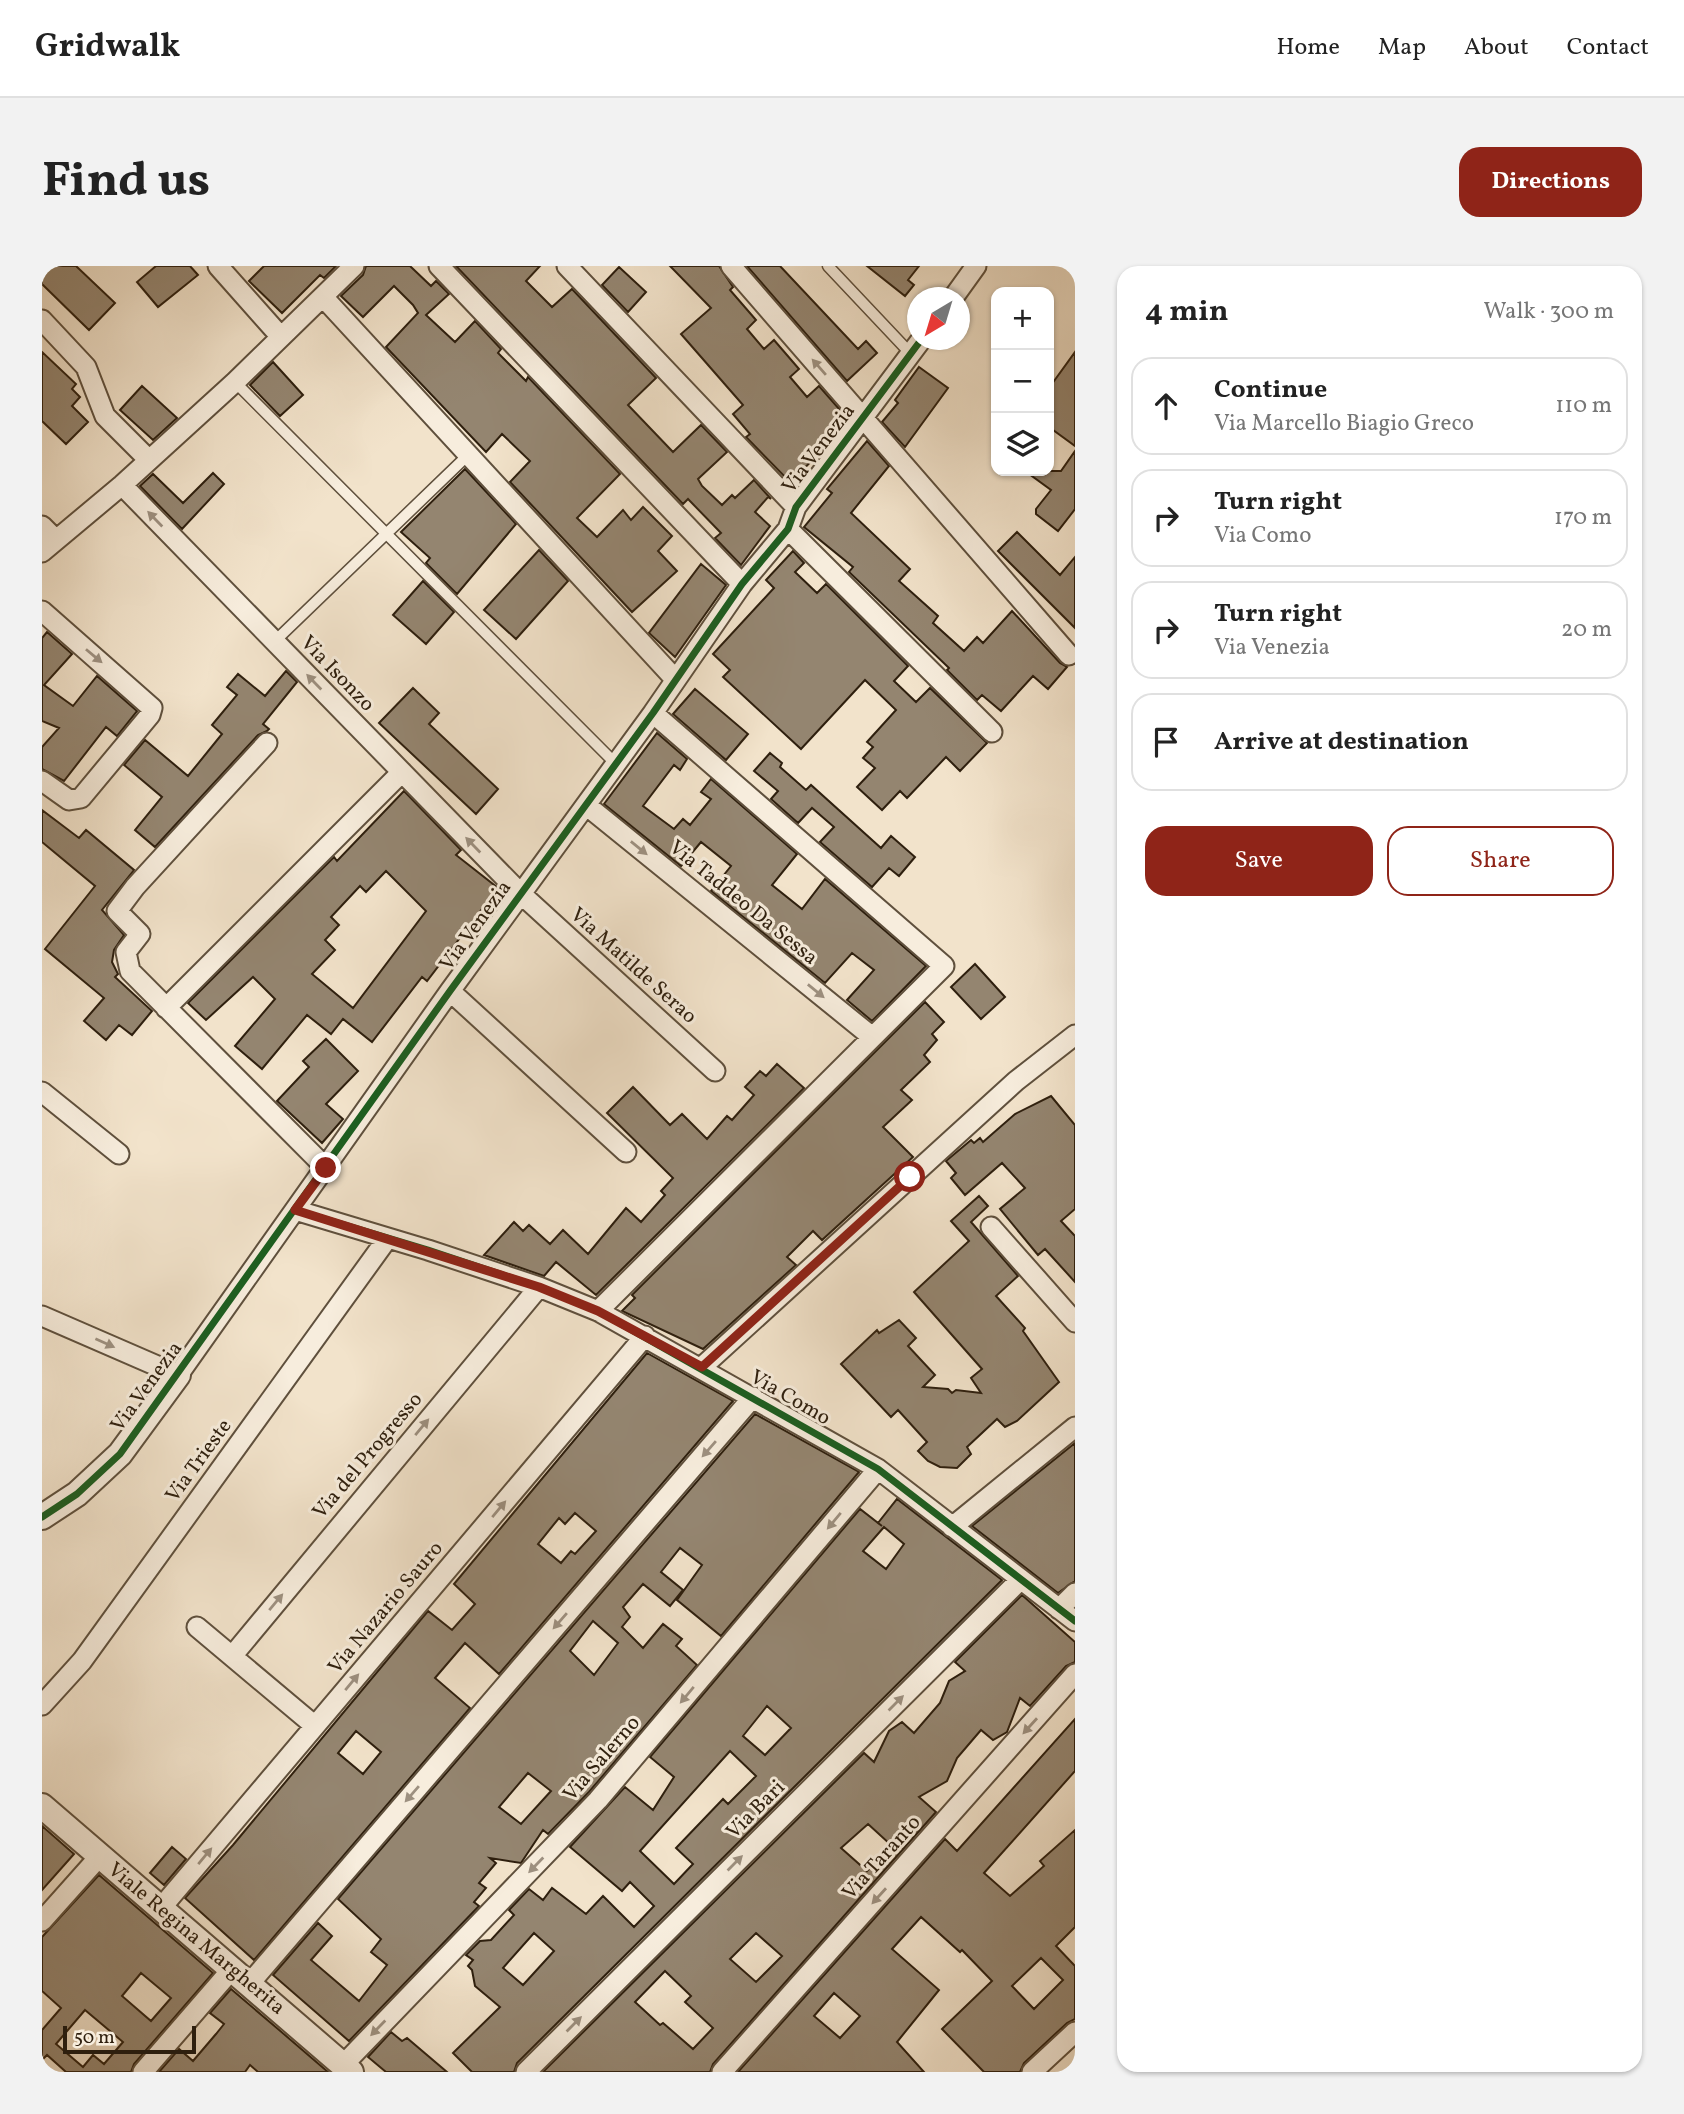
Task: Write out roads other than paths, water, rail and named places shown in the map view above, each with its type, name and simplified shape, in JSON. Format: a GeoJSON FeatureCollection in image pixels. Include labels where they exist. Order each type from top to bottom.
{"type":"FeatureCollection","features":[{"type":"Feature","properties":{"kind":"street"},"geometry":{"type":"LineString","coordinates":[[218,266],[281,337]]}},
{"type":"Feature","properties":{"kind":"street"},"geometry":{"type":"LineString","coordinates":[[46,539],[122,485],[324,298],[354,266]]}},
{"type":"Feature","properties":{"kind":"street"},"geometry":{"type":"LineString","coordinates":[[439,266],[742,584]]}},
{"type":"Feature","properties":{"kind":"street"},"geometry":{"type":"LineString","coordinates":[[567,266],[796,508]]}},
{"type":"Feature","properties":{"kind":"street"},"geometry":{"type":"LineString","coordinates":[[731,266],[1069,655]]}},
{"type":"Feature","properties":{"kind":"street"},"geometry":{"type":"LineString","coordinates":[[961,287],[976,266]]}},
{"type":"Feature","properties":{"kind":"street"},"geometry":{"type":"LineString","coordinates":[[324,298],[675,679]]}},
{"type":"Feature","properties":{"kind":"street"},"geometry":{"type":"LineString","coordinates":[[42,320],[86,367],[105,416],[149,460]]}},
{"type":"Feature","properties":{"kind":"street","name":"Via Venezia"},"geometry":{"type":"LineString","coordinates":[[42,1517],[77,1494],[120,1454],[520,893],[653,713],[742,584],[788,529],[796,508],[914,350]]}},
{"type":"Feature","properties":{"kind":"street","name":"Via Isonzo"},"geometry":{"type":"LineString","coordinates":[[122,485],[520,893]]}},
{"type":"Feature","properties":{"kind":"street"},"geometry":{"type":"LineString","coordinates":[[788,529],[992,733]]}},
{"type":"Feature","properties":{"kind":"street"},"geometry":{"type":"LineString","coordinates":[[42,611],[152,708],[81,798],[69,800],[42,781]]}},
{"type":"Feature","properties":{"kind":"street"},"geometry":{"type":"LineString","coordinates":[[598,1311],[944,966],[653,713]]}},
{"type":"Feature","properties":{"kind":"street"},"geometry":{"type":"LineString","coordinates":[[267,743],[135,887],[117,911],[139,934],[126,953],[130,971],[326,1168]]}},
{"type":"Feature","properties":{"kind":"street"},"geometry":{"type":"LineString","coordinates":[[166,1008],[402,772]]}},
{"type":"Feature","properties":{"kind":"street","name":"Via Taddeo Da Sessa"},"geometry":{"type":"LineString","coordinates":[[586,805],[871,1036]]}},
{"type":"Feature","properties":{"kind":"street","name":"Via Matilde Serao"},"geometry":{"type":"LineString","coordinates":[[520,893],[715,1071]]}},
{"type":"Feature","properties":{"kind":"street"},"geometry":{"type":"LineString","coordinates":[[450,991],[626,1152]]}},
{"type":"Feature","properties":{"kind":"street"},"geometry":{"type":"LineString","coordinates":[[702,1367],[1016,1081],[1075,1035]]}},
{"type":"Feature","properties":{"kind":"street"},"geometry":{"type":"LineString","coordinates":[[42,1092],[118,1154]]}},
{"type":"Feature","properties":{"kind":"street","name":"Via Como"},"geometry":{"type":"LineString","coordinates":[[295,1210],[539,1287],[598,1311],[702,1367],[878,1469],[1019,1581],[1067,1615]]}},
{"type":"Feature","properties":{"kind":"street"},"geometry":{"type":"LineString","coordinates":[[991,1227],[1075,1322]]}},
{"type":"Feature","properties":{"kind":"street","name":"Via Trieste"},"geometry":{"type":"LineString","coordinates":[[42,1705],[82,1661],[387,1239]]}},
{"type":"Feature","properties":{"kind":"street","name":"Via del Progresso"},"geometry":{"type":"LineString","coordinates":[[233,1655],[539,1287]]}},
{"type":"Feature","properties":{"kind":"street"},"geometry":{"type":"LineString","coordinates":[[42,1316],[178,1375]]}},
{"type":"Feature","properties":{"kind":"street","name":"Via Nazario Sauro"},"geometry":{"type":"LineString","coordinates":[[161,1908],[645,1336]]}},
{"type":"Feature","properties":{"kind":"street"},"geometry":{"type":"LineString","coordinates":[[143,2072],[241,1975],[753,1397]]}},
{"type":"Feature","properties":{"kind":"street"},"geometry":{"type":"LineString","coordinates":[[952,1527],[1075,1427]]}},
{"type":"Feature","properties":{"kind":"street","name":"Via Salerno"},"geometry":{"type":"LineString","coordinates":[[347,2068],[598,1800],[878,1469]]}},
{"type":"Feature","properties":{"kind":"street","name":"Via Bari"},"geometry":{"type":"LineString","coordinates":[[526,2072],[1019,1581]]}},
{"type":"Feature","properties":{"kind":"street"},"geometry":{"type":"LineString","coordinates":[[1067,1615],[1075,1593]]}},
{"type":"Feature","properties":{"kind":"street"},"geometry":{"type":"LineString","coordinates":[[197,1627],[315,1726]]}},
{"type":"Feature","properties":{"kind":"street","name":"Via Taranto"},"geometry":{"type":"LineString","coordinates":[[722,2072],[1075,1674]]}},
{"type":"Feature","properties":{"kind":"street","name":"Viale Regina Margherita"},"geometry":{"type":"LineString","coordinates":[[42,1806],[347,2068]]}},
{"type":"Feature","properties":{"kind":"street"},"geometry":{"type":"LineString","coordinates":[[42,1921],[99,1857]]}},
{"type":"Feature","properties":{"kind":"street"},"geometry":{"type":"LineString","coordinates":[[1032,2072],[1075,2032]]}},
{"type":"Feature","properties":{"kind":"lane"},"geometry":{"type":"LineString","coordinates":[[828,266],[907,339]]}},
{"type":"Feature","properties":{"kind":"lane"},"geometry":{"type":"LineString","coordinates":[[235,382],[615,763]]}},
{"type":"Feature","properties":{"kind":"lane"},"geometry":{"type":"LineString","coordinates":[[274,642],[468,455]]}}]}
